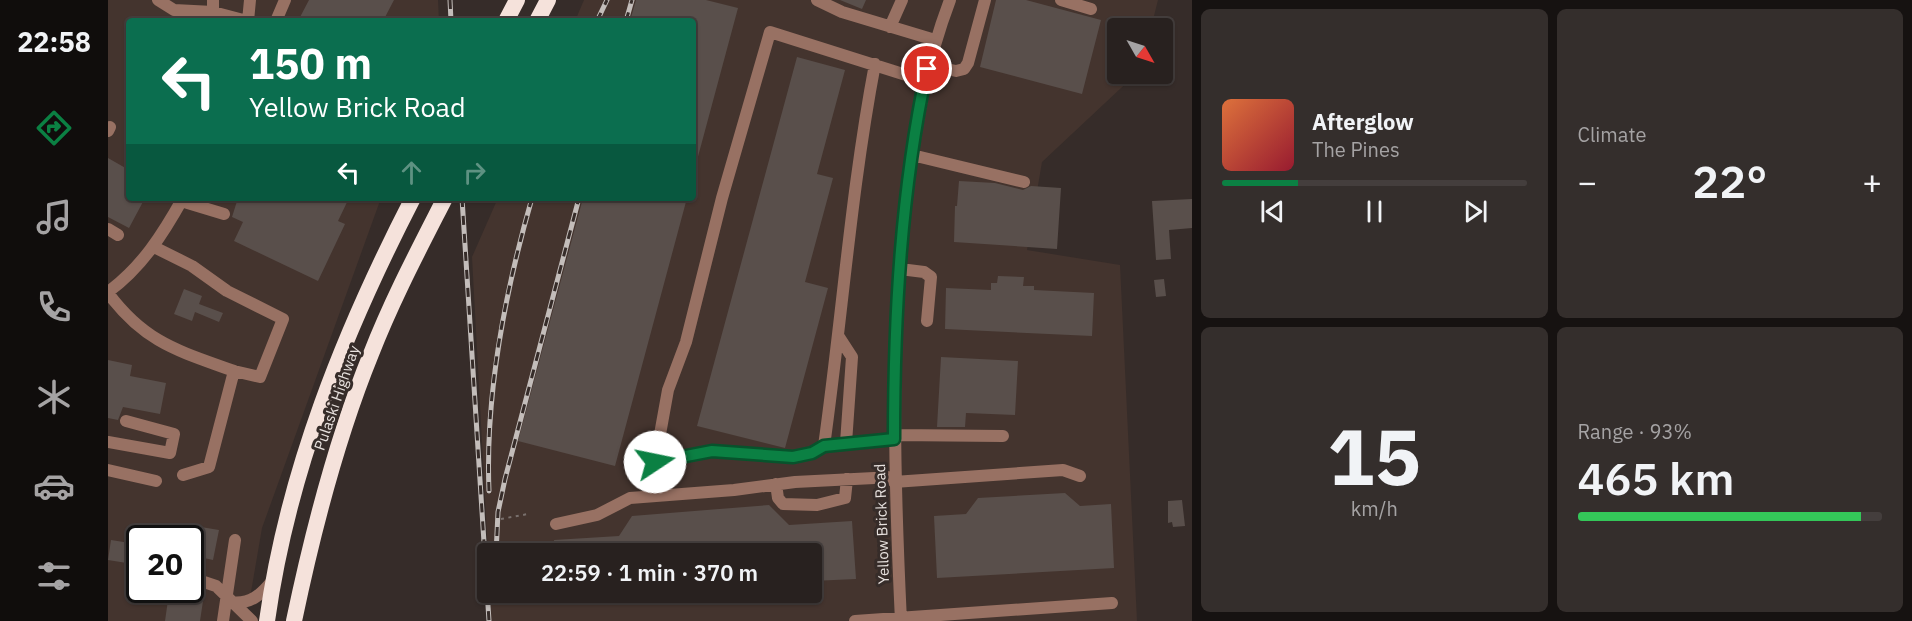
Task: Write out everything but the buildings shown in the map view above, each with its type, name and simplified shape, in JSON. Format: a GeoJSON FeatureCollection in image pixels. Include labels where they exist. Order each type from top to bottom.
{"type":"FeatureCollection","features":[{"type":"Feature","properties":{"kind":"highway"},"geometry":{"type":"LineString","coordinates":[[508,18],[517,0]]}},
{"type":"Feature","properties":{"kind":"highway"},"geometry":{"type":"LineString","coordinates":[[539,18],[548,0]]}},
{"type":"Feature","properties":{"kind":"highway","name":"Pulaski Highway"},"geometry":{"type":"LineString","coordinates":[[262,619],[275,578],[291,504],[322,399],[367,290],[412,201]]}},
{"type":"Feature","properties":{"kind":"highway","name":"Pulaski Highway"},"geometry":{"type":"LineString","coordinates":[[294,621],[316,525],[350,410],[388,313],[444,201]]}},
{"type":"Feature","properties":{"kind":"highway"},"geometry":{"type":"LineString","coordinates":[[262,619],[289,621]]}},
{"type":"Feature","properties":{"kind":"street"},"geometry":{"type":"LineString","coordinates":[[158,0],[174,10],[213,6],[241,18]]}},
{"type":"Feature","properties":{"kind":"street"},"geometry":{"type":"LineString","coordinates":[[248,18],[250,0]]}},
{"type":"Feature","properties":{"kind":"street"},"geometry":{"type":"LineString","coordinates":[[277,18],[285,0]]}},
{"type":"Feature","properties":{"kind":"street"},"geometry":{"type":"LineString","coordinates":[[817,0],[842,12],[935,40]]}},
{"type":"Feature","properties":{"kind":"street"},"geometry":{"type":"LineString","coordinates":[[890,27],[902,0]]}},
{"type":"Feature","properties":{"kind":"street","name":"Yellow Brick Road"},"geometry":{"type":"LineString","coordinates":[[901,620],[894,480],[894,375],[900,269],[912,155],[928,64],[950,0]]}},
{"type":"Feature","properties":{"kind":"street"},"geometry":{"type":"LineString","coordinates":[[928,64],[956,71],[964,69],[968,63],[985,0]]}},
{"type":"Feature","properties":{"kind":"street"},"geometry":{"type":"LineString","coordinates":[[1061,0],[1091,9]]}},
{"type":"Feature","properties":{"kind":"street"},"geometry":{"type":"LineString","coordinates":[[925,81],[770,32],[722,198],[686,342],[668,390],[655,462],[712,451],[793,457],[812,453],[824,446],[894,437],[1003,436]]}},
{"type":"Feature","properties":{"kind":"street"},"geometry":{"type":"LineString","coordinates":[[824,446],[839,337],[861,137],[875,64]]}},
{"type":"Feature","properties":{"kind":"street"},"geometry":{"type":"LineString","coordinates":[[912,155],[1024,182]]}},
{"type":"Feature","properties":{"kind":"street"},"geometry":{"type":"LineString","coordinates":[[154,247],[192,266],[227,291],[283,319],[260,377],[234,371],[165,347],[126,318],[108,293],[137,267],[154,247],[181,201]]}},
{"type":"Feature","properties":{"kind":"street"},"geometry":{"type":"LineString","coordinates":[[185,201],[224,214]]}},
{"type":"Feature","properties":{"kind":"street"},"geometry":{"type":"LineString","coordinates":[[900,269],[924,272],[931,277],[927,321]]}},
{"type":"Feature","properties":{"kind":"street"},"geometry":{"type":"LineString","coordinates":[[839,337],[852,357],[846,443]]}},
{"type":"Feature","properties":{"kind":"street"},"geometry":{"type":"LineString","coordinates":[[183,475],[209,467],[234,371]]}},
{"type":"Feature","properties":{"kind":"street"},"geometry":{"type":"LineString","coordinates":[[108,442],[170,453],[174,434],[126,421]]}},
{"type":"Feature","properties":{"kind":"street"},"geometry":{"type":"LineString","coordinates":[[108,470],[156,481]]}},
{"type":"Feature","properties":{"kind":"street"},"geometry":{"type":"LineString","coordinates":[[556,524],[597,515],[630,498],[776,484],[1064,470],[1080,476]]}},
{"type":"Feature","properties":{"kind":"street"},"geometry":{"type":"LineString","coordinates":[[776,484],[778,498],[783,504],[817,505],[845,498],[847,479]]}},
{"type":"Feature","properties":{"kind":"street"},"geometry":{"type":"LineString","coordinates":[[223,621],[228,600],[235,540]]}},
{"type":"Feature","properties":{"kind":"street"},"geometry":{"type":"LineString","coordinates":[[228,600],[244,602],[255,598],[275,578]]}},
{"type":"Feature","properties":{"kind":"street"},"geometry":{"type":"LineString","coordinates":[[204,582],[216,586],[228,600],[262,619]]}},
{"type":"Feature","properties":{"kind":"street"},"geometry":{"type":"LineString","coordinates":[[855,621],[901,620],[1112,603]]}},
{"type":"Feature","properties":{"kind":"path"},"geometry":{"type":"LineString","coordinates":[[501,519],[528,514]]}},
{"type":"Feature","properties":{"kind":"shaded area"},"geometry":{"type":"Polygon","coordinates":[[[108,0],[438,0],[439,18],[126,18],[126,201],[380,201],[262,528],[246,621],[108,621],[108,0]]]}},
{"type":"Feature","properties":{"kind":"shaded area"},"geometry":{"type":"Polygon","coordinates":[[[584,0],[1158,0],[1154,18],[1107,18],[1107,84],[1125,84],[1042,162],[1027,250],[1120,265],[1137,621],[491,621],[490,603],[822,603],[822,543],[487,543],[472,257],[497,201],[696,201],[696,18],[576,18],[584,0]]]}},
{"type":"Feature","properties":{"kind":"railway"},"geometry":{"type":"LineString","coordinates":[[450,0],[451,18]]}},
{"type":"Feature","properties":{"kind":"railway"},"geometry":{"type":"LineString","coordinates":[[598,18],[607,0]]}},
{"type":"Feature","properties":{"kind":"railway"},"geometry":{"type":"LineString","coordinates":[[627,18],[632,0]]}},
{"type":"Feature","properties":{"kind":"railway"},"geometry":{"type":"LineString","coordinates":[[462,201],[489,621]]}},
{"type":"Feature","properties":{"kind":"railway"},"geometry":{"type":"LineString","coordinates":[[489,491],[490,417],[499,343],[513,270],[531,201]]}},
{"type":"Feature","properties":{"kind":"railway"},"geometry":{"type":"LineString","coordinates":[[497,543],[498,512],[505,479],[578,201]]}},
{"type":"Feature","properties":{"kind":"route"},"geometry":{"type":"LineString","coordinates":[[655,462],[712,451],[737,451],[793,457],[812,453],[824,446],[894,439],[894,375],[902,234],[914,139],[927,69]]}}]}
